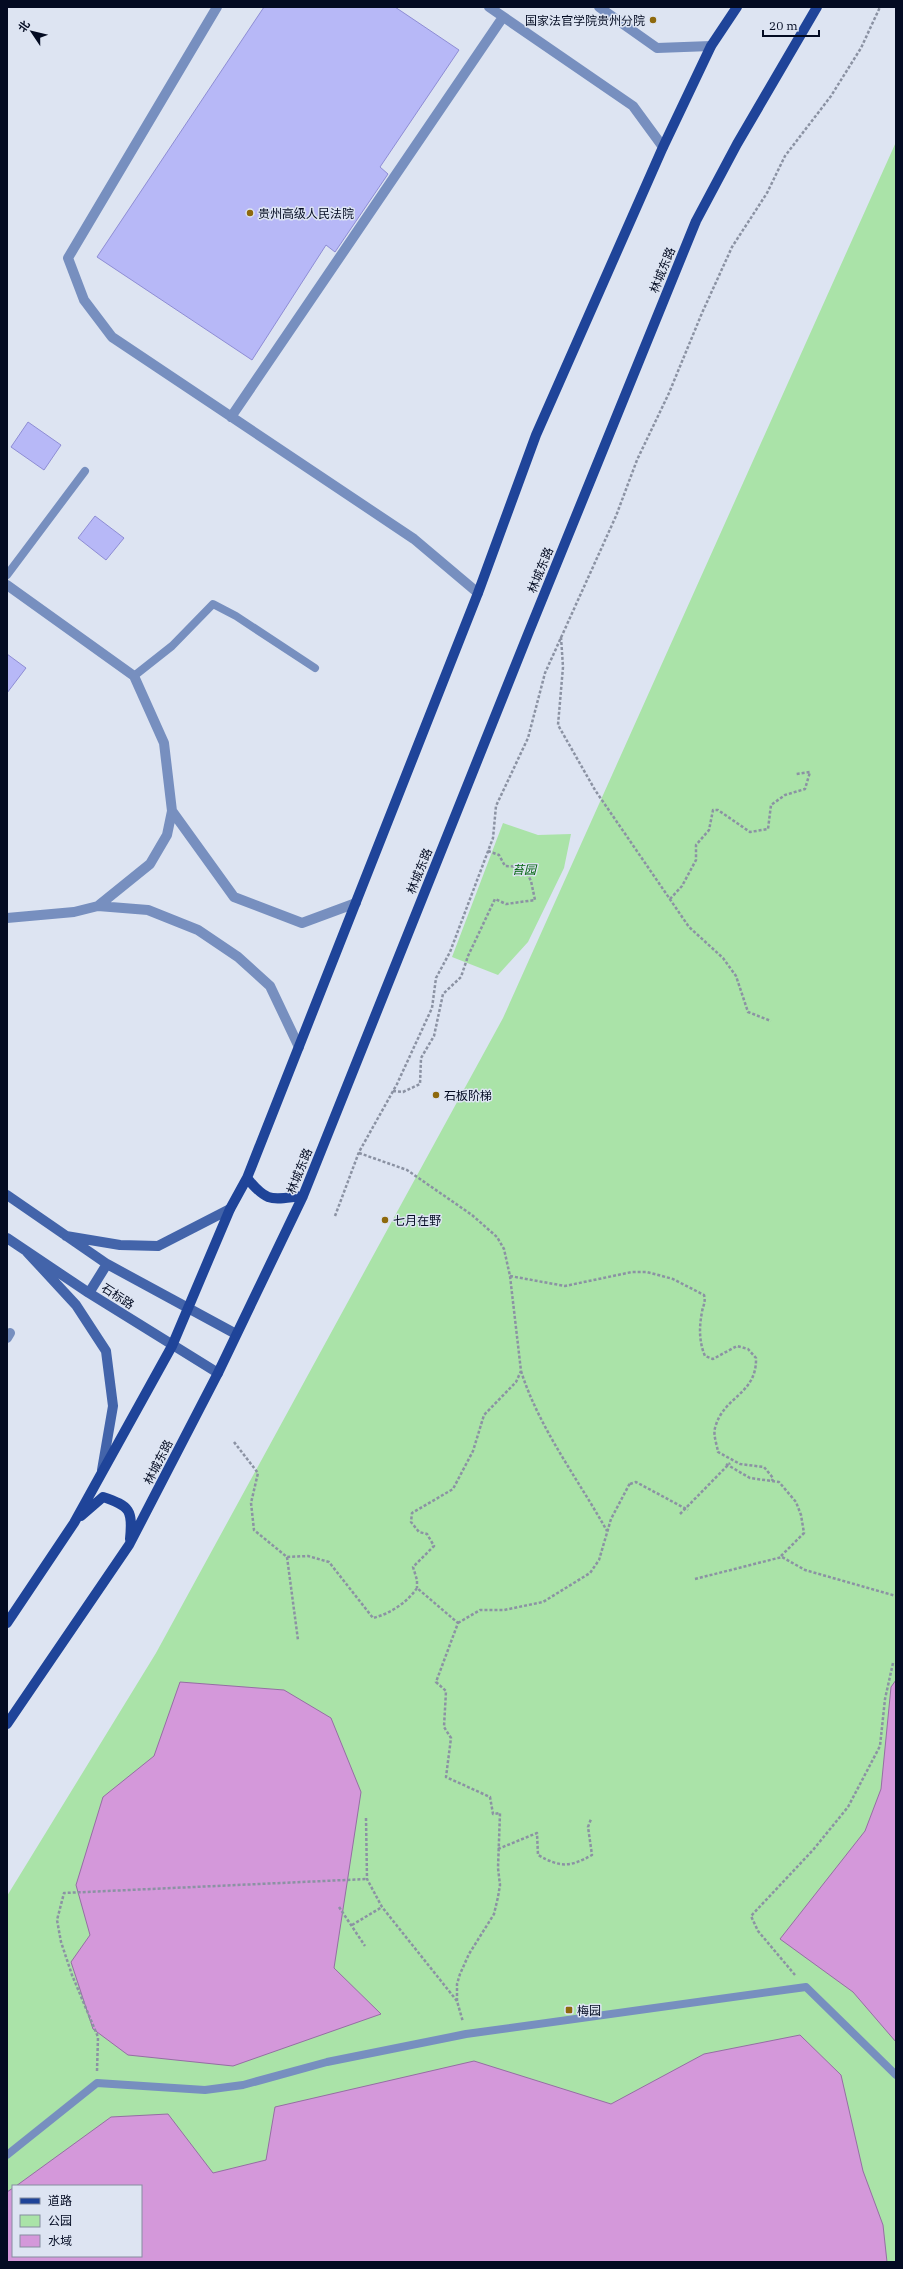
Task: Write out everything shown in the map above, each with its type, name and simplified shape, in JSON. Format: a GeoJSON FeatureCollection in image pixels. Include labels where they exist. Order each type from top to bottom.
{"type":"FeatureCollection","features":[{"type":"Feature","properties":{"kind":"main road"},"geometry":{"type":"LineString","coordinates":[[7,1622],[74,1523],[172,1346],[230,1209],[247,1178],[478,593],[536,435],[663,147],[711,46],[737,7]]}},
{"type":"Feature","properties":{"kind":"main road","name":"林城东路"},"geometry":{"type":"LineString","coordinates":[[7,1724],[129,1545],[218,1373],[303,1196],[528,634],[696,221],[737,144],[817,7]]}},
{"type":"Feature","properties":{"kind":"main road"},"geometry":{"type":"LineString","coordinates":[[247,1178],[259,1194],[271,1199],[303,1196]]}},
{"type":"Feature","properties":{"kind":"main road","name":"石标路"},"geometry":{"type":"LineString","coordinates":[[7,1195],[62,1235],[107,1264],[236,1334]]}},
{"type":"Feature","properties":{"kind":"main road"},"geometry":{"type":"LineString","coordinates":[[62,1235],[120,1245],[158,1246],[230,1209]]}},
{"type":"Feature","properties":{"kind":"main road","name":"石标路"},"geometry":{"type":"LineString","coordinates":[[7,1238],[89,1293],[172,1346],[218,1373]]}},
{"type":"Feature","properties":{"kind":"main road"},"geometry":{"type":"LineString","coordinates":[[27,1252],[76,1305],[106,1351],[113,1406],[101,1476]]}},
{"type":"Feature","properties":{"kind":"main road"},"geometry":{"type":"LineString","coordinates":[[89,1293],[107,1264]]}},
{"type":"Feature","properties":{"kind":"main road"},"geometry":{"type":"LineString","coordinates":[[74,1523],[102,1497],[122,1503],[132,1519],[129,1545]]}},
{"type":"Feature","properties":{"kind":"street"},"geometry":{"type":"LineString","coordinates":[[217,7],[68,258],[84,300],[112,336],[414,540],[478,593]]}},
{"type":"Feature","properties":{"kind":"street"},"geometry":{"type":"LineString","coordinates":[[489,7],[633,106],[663,147]]}},
{"type":"Feature","properties":{"kind":"street"},"geometry":{"type":"LineString","coordinates":[[599,7],[657,48],[711,46]]}},
{"type":"Feature","properties":{"kind":"street"},"geometry":{"type":"LineString","coordinates":[[231,417],[502,17]]}},
{"type":"Feature","properties":{"kind":"street"},"geometry":{"type":"LineString","coordinates":[[7,585],[134,676],[164,743],[172,811],[166,835],[150,864],[98,906]]}},
{"type":"Feature","properties":{"kind":"street"},"geometry":{"type":"LineString","coordinates":[[172,811],[234,897],[302,923],[356,903]]}},
{"type":"Feature","properties":{"kind":"street"},"geometry":{"type":"LineString","coordinates":[[7,918],[74,912],[98,906],[148,910],[198,930],[238,957],[270,986],[299,1047]]}},
{"type":"Feature","properties":{"kind":"lane"},"geometry":{"type":"LineString","coordinates":[[7,575],[85,471]]}},
{"type":"Feature","properties":{"kind":"lane"},"geometry":{"type":"LineString","coordinates":[[134,676],[172,646],[212,604],[236,616],[315,668]]}},
{"type":"Feature","properties":{"kind":"lane"},"geometry":{"type":"LineString","coordinates":[[7,2155],[97,2082],[204,2090],[243,2085],[327,2062],[466,2034],[806,1988],[896,2074]]}},
{"type":"Feature","properties":{"kind":"path"},"geometry":{"type":"LineString","coordinates":[[335,1216],[359,1152],[393,1091],[432,1008],[436,978],[450,952],[494,838],[496,806],[528,738],[545,673],[732,247],[767,193],[785,156],[831,96],[861,48],[880,7]]}},
{"type":"Feature","properties":{"kind":"path"},"geometry":{"type":"LineString","coordinates":[[561,636],[563,667],[558,725],[595,790],[670,900],[689,926],[723,958],[736,976],[748,1012],[771,1021]]}},
{"type":"Feature","properties":{"kind":"path"},"geometry":{"type":"LineString","coordinates":[[670,900],[682,886],[696,860],[696,845],[709,830],[713,810],[718,810],[750,832],[768,829],[771,805],[785,795],[805,789],[810,772],[796,774]]}},
{"type":"Feature","properties":{"kind":"path"},"geometry":{"type":"LineString","coordinates":[[393,1091],[403,1092],[420,1084],[421,1058],[434,1036],[443,994],[461,977],[468,956],[495,899],[506,904],[535,900],[531,881],[524,868],[505,866],[498,855],[488,851]]}},
{"type":"Feature","properties":{"kind":"path"},"geometry":{"type":"LineString","coordinates":[[359,1152],[407,1170],[472,1215],[497,1237],[504,1249],[510,1276],[521,1371],[528,1393],[607,1531]]}},
{"type":"Feature","properties":{"kind":"path"},"geometry":{"type":"LineString","coordinates":[[510,1276],[565,1286],[632,1272],[647,1272],[674,1279],[704,1295],[706,1303],[702,1311],[700,1342],[705,1356],[713,1359],[737,1346],[748,1349],[756,1358],[756,1371],[751,1383],[728,1404],[715,1427],[718,1452],[740,1464],[764,1467],[773,1478],[772,1481]]}},
{"type":"Feature","properties":{"kind":"path"},"geometry":{"type":"LineString","coordinates":[[234,1442],[258,1473],[251,1503],[254,1530],[287,1557],[308,1556],[329,1562],[351,1592],[373,1618],[388,1614],[413,1595],[417,1588],[417,1580],[413,1567],[434,1546],[427,1534],[419,1532],[411,1522],[412,1513],[453,1489],[473,1451],[484,1415],[516,1382],[521,1371]]}},
{"type":"Feature","properties":{"kind":"path"},"geometry":{"type":"LineString","coordinates":[[680,1514],[684,1508],[728,1464],[750,1478],[779,1482],[796,1502],[804,1529],[804,1532],[780,1557],[695,1579]]}},
{"type":"Feature","properties":{"kind":"path"},"geometry":{"type":"LineString","coordinates":[[466,2034],[457,2001],[457,1984],[469,1954],[494,1914],[500,1885],[498,1849],[500,1813],[493,1814],[490,1797],[446,1777],[450,1738],[444,1728],[446,1691],[436,1682],[458,1623],[480,1610],[504,1610],[543,1602],[590,1573],[598,1560],[607,1531],[630,1483],[636,1482],[688,1510]]}},
{"type":"Feature","properties":{"kind":"path"},"geometry":{"type":"LineString","coordinates":[[287,1557],[298,1640]]}},
{"type":"Feature","properties":{"kind":"path"},"geometry":{"type":"LineString","coordinates":[[775,1558],[782,1557],[805,1570],[896,1596]]}},
{"type":"Feature","properties":{"kind":"path"},"geometry":{"type":"LineString","coordinates":[[417,1588],[458,1623]]}},
{"type":"Feature","properties":{"kind":"path"},"geometry":{"type":"LineString","coordinates":[[806,1988],[758,1931],[751,1916],[813,1850],[848,1807],[880,1746],[885,1699],[893,1663]]}},
{"type":"Feature","properties":{"kind":"path"},"geometry":{"type":"LineString","coordinates":[[366,1818],[366,1878],[382,1907],[457,2001]]}},
{"type":"Feature","properties":{"kind":"path"},"geometry":{"type":"LineString","coordinates":[[498,1849],[537,1833],[538,1854],[551,1862],[573,1866],[592,1855],[588,1827],[591,1819]]}},
{"type":"Feature","properties":{"kind":"path"},"geometry":{"type":"LineString","coordinates":[[97,2082],[98,2037],[72,1976],[61,1942],[57,1920],[64,1893],[366,1878]]}},
{"type":"Feature","properties":{"kind":"path"},"geometry":{"type":"LineString","coordinates":[[339,1906],[365,1946]]}},
{"type":"Feature","properties":{"kind":"path"},"geometry":{"type":"LineString","coordinates":[[352,1925],[382,1907]]}},
{"type":"Feature","properties":{"kind":"green space"},"geometry":{"type":"Polygon","coordinates":[[[896,142],[896,2262],[7,2262],[7,1896],[156,1653],[503,1018],[896,142]]]}},
{"type":"Feature","properties":{"kind":"green space","name":"苔园"},"geometry":{"type":"Polygon","coordinates":[[[503,823],[538,835],[571,834],[564,868],[528,942],[498,975],[452,957],[503,823]]]}},
{"type":"Feature","properties":{"kind":"water"},"geometry":{"type":"Polygon","coordinates":[[[896,1680],[896,2042],[853,1992],[780,1939],[865,1831],[881,1789],[891,1687],[896,1680]]]}},
{"type":"Feature","properties":{"kind":"water"},"geometry":{"type":"Polygon","coordinates":[[[180,1682],[284,1690],[331,1718],[361,1792],[334,1968],[381,2014],[233,2066],[128,2055],[93,2029],[71,1962],[90,1935],[76,1885],[103,1797],[154,1756],[180,1682]]]}},
{"type":"Feature","properties":{"kind":"water"},"geometry":{"type":"Polygon","coordinates":[[[800,2035],[841,2075],[863,2171],[883,2225],[887,2262],[7,2262],[7,2192],[12,2189],[12,2257],[142,2257],[142,2185],[17,2185],[111,2117],[168,2114],[213,2173],[266,2160],[275,2107],[474,2061],[611,2104],[704,2054],[800,2035]]]}},
{"type":"Feature","properties":{"kind":"building","name":"贵州高级人民法院"},"geometry":{"type":"Polygon","coordinates":[[[264,7],[395,7],[459,50],[380,167],[388,174],[335,252],[326,245],[252,360],[97,257],[264,7]]]}},
{"type":"Feature","properties":{"kind":"building"},"geometry":{"type":"Polygon","coordinates":[[[28,422],[61,445],[44,470],[11,447],[28,422]]]}},
{"type":"Feature","properties":{"kind":"building"},"geometry":{"type":"Polygon","coordinates":[[[95,516],[124,538],[106,560],[78,538],[95,516]]]}},
{"type":"Feature","properties":{"kind":"building"},"geometry":{"type":"Polygon","coordinates":[[[7,654],[26,668],[7,693],[7,654]]]}},
{"type":"Feature","properties":{"kind":"place","name":"国家法官学院贵州分院"},"geometry":{"type":"Point","coordinates":[653,20]}},
{"type":"Feature","properties":{"kind":"place","name":"贵州高级人民法院"},"geometry":{"type":"Point","coordinates":[250,213]}},
{"type":"Feature","properties":{"kind":"place","name":"石板阶梯"},"geometry":{"type":"Point","coordinates":[436,1095]}},
{"type":"Feature","properties":{"kind":"place","name":"七月在野"},"geometry":{"type":"Point","coordinates":[385,1220]}},
{"type":"Feature","properties":{"kind":"place","name":"梅园"},"geometry":{"type":"Point","coordinates":[569,2010]}}]}
